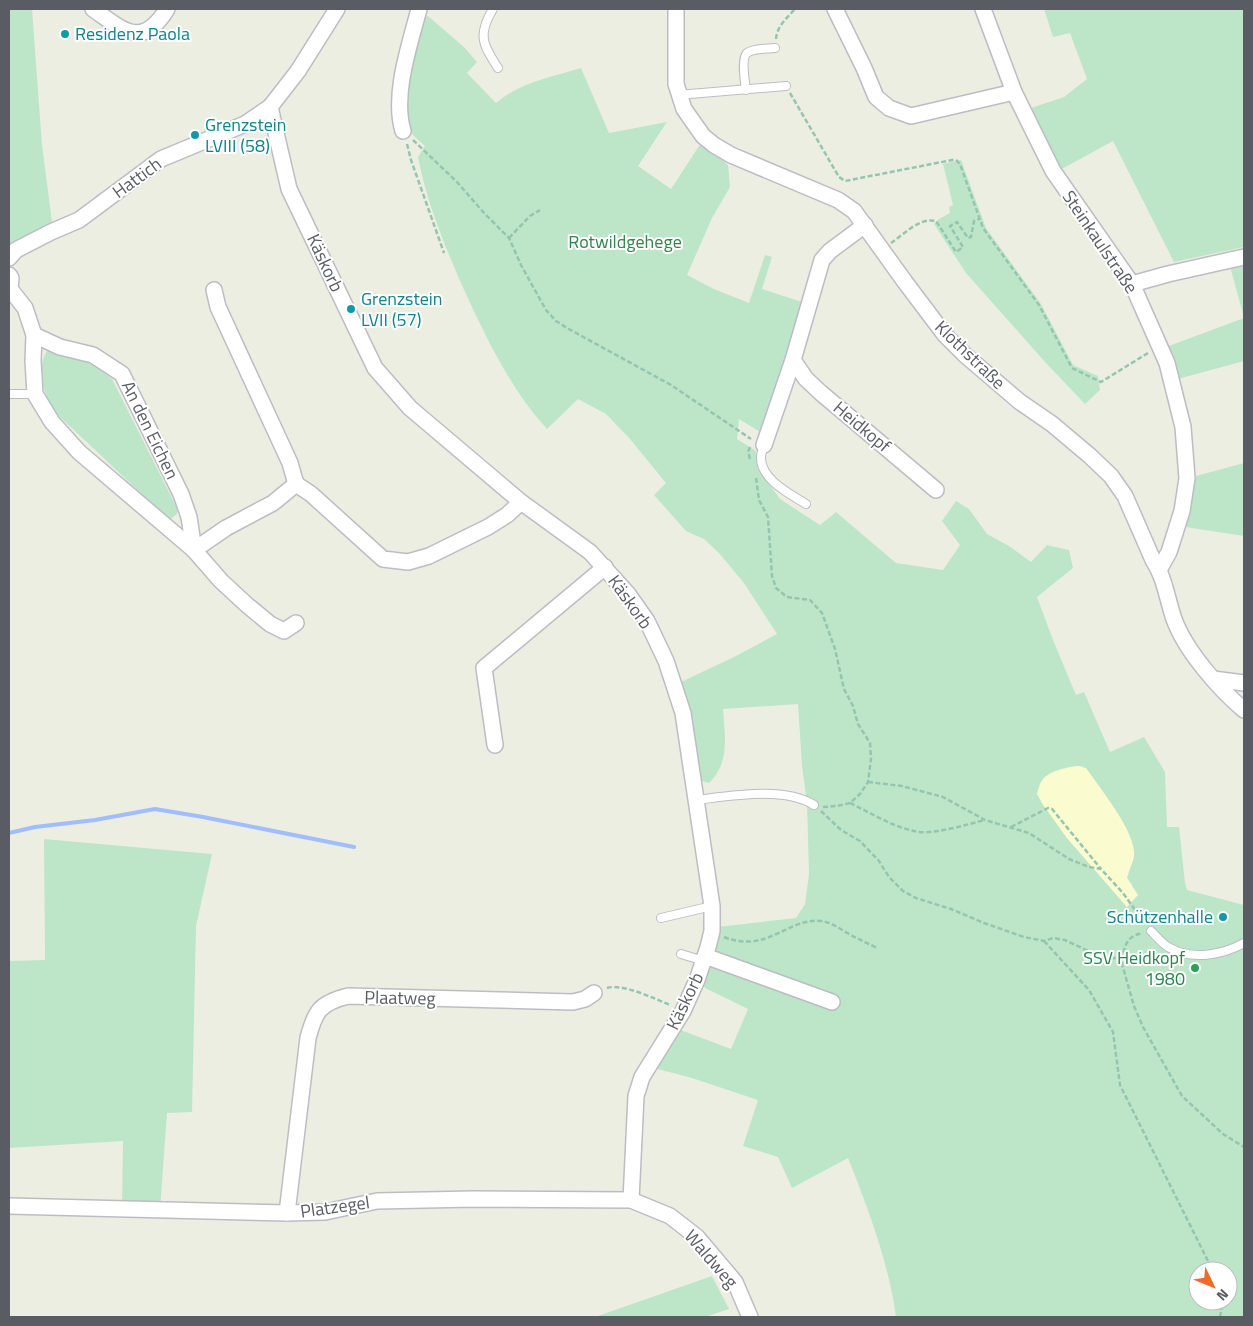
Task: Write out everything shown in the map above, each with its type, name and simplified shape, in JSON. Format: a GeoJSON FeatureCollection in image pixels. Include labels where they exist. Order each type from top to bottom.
{"type":"FeatureCollection","features":[{"type":"Feature","properties":{"kind":"street"},"geometry":{"type":"LineString","coordinates":[[93,9],[126,32],[133,33],[143,32],[154,26],[167,9]]}},
{"type":"Feature","properties":{"kind":"street","name":"Hattich"},"geometry":{"type":"LineString","coordinates":[[9,258],[16,250],[79,220],[161,159],[244,124],[270,107],[298,71],[337,9]]}},
{"type":"Feature","properties":{"kind":"street"},"geometry":{"type":"LineString","coordinates":[[403,130],[400,121],[404,72],[419,9]]}},
{"type":"Feature","properties":{"kind":"street","name":"Klothstraße"},"geometry":{"type":"LineString","coordinates":[[676,9],[676,84],[678,95],[684,109],[703,136],[731,155],[838,200],[854,211],[929,315],[965,355],[1020,402],[1052,424],[1111,476],[1125,496],[1159,570],[1175,621],[1193,654],[1223,692],[1244,710]]}},
{"type":"Feature","properties":{"kind":"street"},"geometry":{"type":"LineString","coordinates":[[835,9],[876,97],[889,108],[911,116],[1014,92]]}},
{"type":"Feature","properties":{"kind":"street","name":"Steinkaulstraße"},"geometry":{"type":"LineString","coordinates":[[983,9],[1014,92],[1053,171],[1132,284],[1167,363],[1182,427],[1187,478],[1182,511],[1169,552],[1159,570]]}},
{"type":"Feature","properties":{"kind":"street","name":"Käskorb"},"geometry":{"type":"LineString","coordinates":[[270,107],[289,189],[375,368],[410,408],[521,502],[590,552],[628,594],[646,621],[666,660],[683,713],[712,906],[712,931],[704,959],[683,1011],[642,1077],[636,1096],[631,1200]]}},
{"type":"Feature","properties":{"kind":"street"},"geometry":{"type":"LineString","coordinates":[[758,442],[793,360],[822,260],[830,251],[864,225]]}},
{"type":"Feature","properties":{"kind":"street"},"geometry":{"type":"LineString","coordinates":[[1132,284],[1244,257]]}},
{"type":"Feature","properties":{"kind":"street"},"geometry":{"type":"LineString","coordinates":[[9,285],[25,308],[34,335],[35,394],[52,422],[79,452],[194,550],[221,581],[270,624],[284,631],[296,623]]}},
{"type":"Feature","properties":{"kind":"street"},"geometry":{"type":"LineString","coordinates":[[214,290],[218,307],[290,462],[296,484],[311,494],[384,560],[408,562],[429,556],[488,527],[507,515],[521,502]]}},
{"type":"Feature","properties":{"kind":"street","name":"An den Eichen"},"geometry":{"type":"LineString","coordinates":[[34,335],[60,347],[93,355],[122,374],[181,494],[189,518],[194,550]]}},
{"type":"Feature","properties":{"kind":"street","name":"Heidkopf"},"geometry":{"type":"LineString","coordinates":[[793,360],[806,379],[821,393],[936,490]]}},
{"type":"Feature","properties":{"kind":"street"},"geometry":{"type":"LineString","coordinates":[[194,550],[226,528],[273,503],[296,484]]}},
{"type":"Feature","properties":{"kind":"street"},"geometry":{"type":"LineString","coordinates":[[495,745],[484,668],[605,568]]}},
{"type":"Feature","properties":{"kind":"street"},"geometry":{"type":"LineString","coordinates":[[1213,679],[1244,683]]}},
{"type":"Feature","properties":{"kind":"street"},"geometry":{"type":"LineString","coordinates":[[704,959],[832,1002]]}},
{"type":"Feature","properties":{"kind":"street","name":"Plaatweg"},"geometry":{"type":"LineString","coordinates":[[287,1213],[308,1038],[314,1018],[322,1007],[333,1000],[348,996],[572,1002],[585,999],[594,993]]}},
{"type":"Feature","properties":{"kind":"street","name":"Platzegel"},"geometry":{"type":"LineString","coordinates":[[9,1206],[287,1213],[325,1212],[377,1201],[473,1199],[631,1200]]}},
{"type":"Feature","properties":{"kind":"street","name":"Waldweg"},"geometry":{"type":"LineString","coordinates":[[631,1200],[670,1216],[697,1237],[734,1282],[750,1317]]}},
{"type":"Feature","properties":{"kind":"lane"},"geometry":{"type":"LineString","coordinates":[[493,9],[483,36],[485,48],[498,68]]}},
{"type":"Feature","properties":{"kind":"lane"},"geometry":{"type":"LineString","coordinates":[[746,90],[744,58],[747,53],[776,48]]}},
{"type":"Feature","properties":{"kind":"lane"},"geometry":{"type":"LineString","coordinates":[[678,95],[786,86]]}},
{"type":"Feature","properties":{"kind":"lane"},"geometry":{"type":"LineString","coordinates":[[9,394],[35,394]]}},
{"type":"Feature","properties":{"kind":"lane"},"geometry":{"type":"LineString","coordinates":[[758,442],[762,467],[771,480],[806,504]]}},
{"type":"Feature","properties":{"kind":"lane"},"geometry":{"type":"LineString","coordinates":[[696,800],[733,796],[786,796],[814,805]]}},
{"type":"Feature","properties":{"kind":"lane"},"geometry":{"type":"LineString","coordinates":[[661,918],[712,906]]}},
{"type":"Feature","properties":{"kind":"lane"},"geometry":{"type":"LineString","coordinates":[[1150,931],[1168,947],[1183,953],[1200,956],[1221,952],[1244,943]]}},
{"type":"Feature","properties":{"kind":"lane"},"geometry":{"type":"LineString","coordinates":[[681,954],[704,959]]}},
{"type":"Feature","properties":{"kind":"path"},"geometry":{"type":"LineString","coordinates":[[776,48],[777,32],[795,9]]}},
{"type":"Feature","properties":{"kind":"path"},"geometry":{"type":"LineString","coordinates":[[786,86],[839,177],[845,181],[956,160],[960,164],[982,228],[1039,305],[1072,368],[1101,382],[1160,345]]}},
{"type":"Feature","properties":{"kind":"path"},"geometry":{"type":"LineString","coordinates":[[403,130],[458,182],[485,214],[509,238],[520,265],[537,296],[556,321],[671,385],[758,442],[748,452],[751,463]]}},
{"type":"Feature","properties":{"kind":"path"},"geometry":{"type":"LineString","coordinates":[[403,130],[411,160],[444,253]]}},
{"type":"Feature","properties":{"kind":"path"},"geometry":{"type":"LineString","coordinates":[[509,238],[530,216],[540,210]]}},
{"type":"Feature","properties":{"kind":"path"},"geometry":{"type":"LineString","coordinates":[[882,249],[923,221],[931,220],[936,221],[956,252],[963,247],[950,226],[957,222],[968,238],[971,237],[974,221],[979,218]]}},
{"type":"Feature","properties":{"kind":"path"},"geometry":{"type":"LineString","coordinates":[[756,476],[759,500],[768,517],[772,576],[776,588],[787,597],[810,600],[822,612],[844,689],[853,706],[858,724],[870,743],[871,759],[868,782],[860,794],[850,803],[827,807],[814,805]]}},
{"type":"Feature","properties":{"kind":"path"},"geometry":{"type":"LineString","coordinates":[[868,782],[902,786],[943,797],[986,820],[1029,833],[1070,859],[1089,867],[1101,869]]}},
{"type":"Feature","properties":{"kind":"path"},"geometry":{"type":"LineString","coordinates":[[850,803],[888,822],[915,832],[948,830],[986,820]]}},
{"type":"Feature","properties":{"kind":"path"},"geometry":{"type":"LineString","coordinates":[[814,805],[841,830],[860,841],[879,861],[889,877],[903,891],[916,898],[951,909],[1024,937],[1044,941],[1053,938],[1065,940],[1103,958],[1112,959],[1123,956]]}},
{"type":"Feature","properties":{"kind":"path"},"geometry":{"type":"LineString","coordinates":[[1011,827],[1048,808],[1052,809],[1123,893],[1150,931],[1130,938],[1125,945],[1122,964],[1134,1006],[1143,1027],[1182,1096],[1223,1134],[1244,1147]]}},
{"type":"Feature","properties":{"kind":"path"},"geometry":{"type":"LineString","coordinates":[[722,936],[736,942],[749,942],[765,939],[803,924],[819,921],[828,922],[877,948]]}},
{"type":"Feature","properties":{"kind":"path"},"geometry":{"type":"LineString","coordinates":[[1044,941],[1089,990],[1113,1032],[1120,1085],[1208,1261]]}},
{"type":"Feature","properties":{"kind":"path"},"geometry":{"type":"LineString","coordinates":[[594,993],[611,987],[621,988],[638,992],[683,1011]]}},
{"type":"Feature","properties":{"kind":"green space"},"geometry":{"type":"Polygon","coordinates":[[[9,9],[32,9],[42,145],[52,222],[9,246],[9,9]]]}},
{"type":"Feature","properties":{"kind":"green space"},"geometry":{"type":"Polygon","coordinates":[[[1044,9],[1244,9],[1244,247],[1174,262],[1113,141],[1060,170],[1031,108],[1064,97],[1087,79],[1070,33],[1053,37],[1044,9]]]}},
{"type":"Feature","properties":{"kind":"green space","name":"Rotwildgehege"},"geometry":{"type":"Polygon","coordinates":[[[428,16],[465,48],[477,62],[467,73],[496,103],[515,90],[581,68],[609,133],[667,122],[638,166],[671,189],[701,143],[728,165],[730,187],[712,218],[687,275],[714,289],[749,303],[765,255],[772,257],[762,289],[802,302],[764,427],[760,432],[739,419],[737,439],[756,451],[758,469],[780,499],[820,525],[836,512],[896,563],[943,570],[960,545],[942,521],[956,501],[969,509],[987,534],[1009,546],[1031,562],[1047,545],[1069,550],[1073,568],[1037,597],[1076,695],[1084,692],[1110,752],[1144,737],[1165,772],[1167,827],[1179,827],[1187,890],[1244,905],[1244,1317],[896,1317],[883,1257],[848,1158],[792,1188],[778,1157],[743,1146],[758,1100],[692,1078],[654,1068],[678,1029],[731,1049],[748,1009],[699,985],[717,927],[796,918],[805,904],[809,874],[807,803],[802,766],[798,704],[723,709],[725,749],[723,758],[716,775],[709,783],[702,781],[697,774],[688,710],[681,682],[777,634],[744,583],[718,552],[704,539],[686,531],[654,495],[666,483],[630,439],[606,414],[578,399],[547,429],[520,395],[478,320],[447,251],[436,220],[421,173],[418,157],[425,146],[408,129],[404,113],[405,86],[422,20],[428,16]],[[1082,766],[1066,768],[1042,803],[1067,838],[1127,907],[1132,885],[1127,878],[1132,863],[1082,766]]]}},
{"type":"Feature","properties":{"kind":"green space"},"geometry":{"type":"Polygon","coordinates":[[[961,160],[986,228],[1041,304],[1073,365],[1098,376],[1100,390],[1085,404],[966,273],[934,224],[950,213],[949,207],[953,205],[943,164],[961,160]]]}},
{"type":"Feature","properties":{"kind":"green space"},"geometry":{"type":"Polygon","coordinates":[[[1244,263],[1244,318],[1230,266],[1244,263]]]}},
{"type":"Feature","properties":{"kind":"green space"},"geometry":{"type":"Polygon","coordinates":[[[1244,318],[1244,361],[1178,379],[1166,347],[1244,318]]]}},
{"type":"Feature","properties":{"kind":"green space"},"geometry":{"type":"Polygon","coordinates":[[[47,351],[65,354],[82,360],[112,379],[177,508],[177,514],[171,519],[162,513],[59,416],[49,401],[41,376],[41,367],[47,351]]]}},
{"type":"Feature","properties":{"kind":"green space"},"geometry":{"type":"Polygon","coordinates":[[[1244,463],[1244,536],[1185,527],[1196,476],[1244,463]]]}},
{"type":"Feature","properties":{"kind":"green space"},"geometry":{"type":"Polygon","coordinates":[[[44,839],[212,854],[196,926],[192,1112],[167,1113],[160,1210],[122,1209],[123,1141],[9,1148],[9,961],[45,960],[44,839]]]}},
{"type":"Feature","properties":{"kind":"green space"},"geometry":{"type":"Polygon","coordinates":[[[712,1276],[729,1309],[705,1317],[595,1317],[712,1276]]]}},
{"type":"Feature","properties":{"kind":"sand"},"geometry":{"type":"Polygon","coordinates":[[[1077,766],[1086,768],[1116,810],[1130,835],[1134,856],[1127,878],[1138,895],[1127,907],[1067,838],[1037,794],[1040,783],[1047,775],[1077,766]]]}},
{"type":"Feature","properties":{"kind":"waterway"},"geometry":{"type":"LineString","coordinates":[[9,833],[35,827],[95,820],[155,809],[354,847]]}},
{"type":"Feature","properties":{"kind":"place","name":"Residenz Paola"},"geometry":{"type":"Point","coordinates":[65,34]}},
{"type":"Feature","properties":{"kind":"place","name":"Grenzstein LVIII (58)"},"geometry":{"type":"Point","coordinates":[195,135]}},
{"type":"Feature","properties":{"kind":"place","name":"Grenzstein LVII (57)"},"geometry":{"type":"Point","coordinates":[351,309]}},
{"type":"Feature","properties":{"kind":"place","name":"Schützenhalle"},"geometry":{"type":"Point","coordinates":[1223,917]}},
{"type":"Feature","properties":{"kind":"place","name":"SSV Heidkopf 1980"},"geometry":{"type":"Point","coordinates":[1195,968]}}]}
